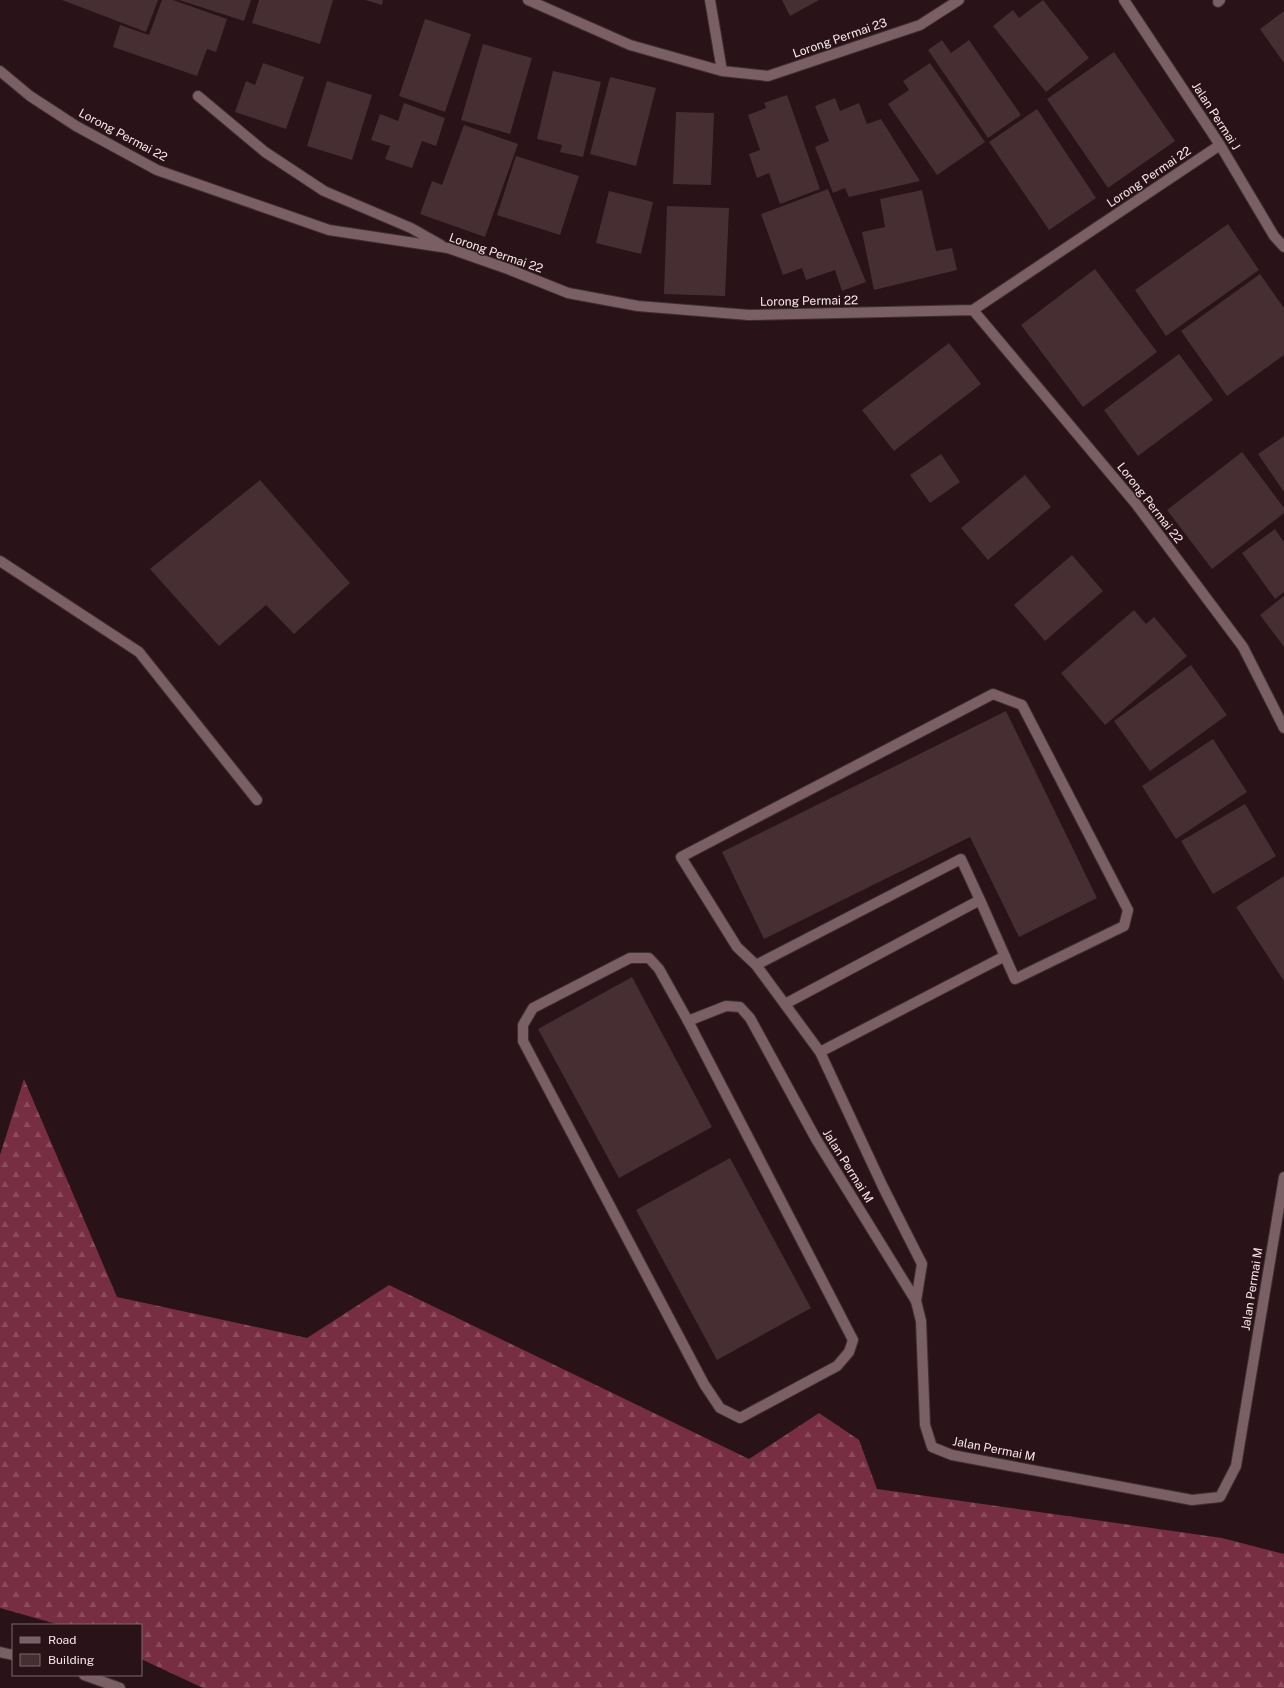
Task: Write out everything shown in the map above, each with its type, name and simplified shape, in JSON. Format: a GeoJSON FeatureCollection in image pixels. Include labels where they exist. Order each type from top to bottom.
{"type":"FeatureCollection","features":[{"type":"Feature","properties":{"kind":"street","name":"Lorong Permai 23"},"geometry":{"type":"LineString","coordinates":[[528,0],[630,45],[722,71],[768,76],[920,25],[959,0]]}},
{"type":"Feature","properties":{"kind":"street"},"geometry":{"type":"LineString","coordinates":[[710,0],[722,71]]}},
{"type":"Feature","properties":{"kind":"street","name":"Jalan Permai J"},"geometry":{"type":"LineString","coordinates":[[1124,0],[1220,145],[1274,236],[1284,247]]}},
{"type":"Feature","properties":{"kind":"street","name":"Lorong Permai 22"},"geometry":{"type":"LineString","coordinates":[[0,71],[30,96],[76,126],[157,170],[329,230],[448,248],[508,269],[568,293],[638,306],[749,315],[972,310],[1220,145]]}},
{"type":"Feature","properties":{"kind":"street"},"geometry":{"type":"LineString","coordinates":[[198,96],[265,152],[324,190],[411,228],[448,248]]}},
{"type":"Feature","properties":{"kind":"street","name":"Lorong Permai 22"},"geometry":{"type":"LineString","coordinates":[[972,310],[1136,504],[1239,641],[1284,728]]}},
{"type":"Feature","properties":{"kind":"street"},"geometry":{"type":"LineString","coordinates":[[0,561],[139,652],[257,800]]}},
{"type":"Feature","properties":{"kind":"street"},"geometry":{"type":"LineString","coordinates":[[756,965],[961,859],[1015,978],[1124,926],[1128,910],[1022,705],[993,694],[681,857],[737,948],[756,965],[820,1052],[883,1187],[922,1264],[916,1301]]}},
{"type":"Feature","properties":{"kind":"street"},"geometry":{"type":"LineString","coordinates":[[785,1004],[980,900]]}},
{"type":"Feature","properties":{"kind":"street"},"geometry":{"type":"LineString","coordinates":[[820,1052],[1005,956]]}},
{"type":"Feature","properties":{"kind":"street"},"geometry":{"type":"LineString","coordinates":[[630,958],[649,958],[659,969],[688,1021],[853,1340],[849,1352],[837,1366],[740,1418],[720,1408],[704,1384],[523,1041],[523,1025],[534,1008],[630,958]]}},
{"type":"Feature","properties":{"kind":"street","name":"Jalan Permai M"},"geometry":{"type":"LineString","coordinates":[[688,1021],[726,1006],[740,1007],[750,1018],[816,1139],[916,1301],[921,1321],[924,1425],[932,1447],[952,1455],[1192,1500],[1220,1497],[1236,1466],[1284,1177]]}},
{"type":"Feature","properties":{"kind":"street"},"geometry":{"type":"LineString","coordinates":[[0,1652],[12,1655]]}},
{"type":"Feature","properties":{"kind":"street"},"geometry":{"type":"LineString","coordinates":[[87,1676],[120,1688]]}},
{"type":"Feature","properties":{"kind":"green space"},"geometry":{"type":"Polygon","coordinates":[[[24,1079],[117,1297],[307,1338],[389,1285],[749,1459],[819,1413],[859,1440],[877,1489],[1222,1538],[1284,1554],[1284,1688],[203,1688],[142,1659],[142,1624],[56,1624],[0,1608],[0,1155],[24,1079]]]}},
{"type":"Feature","properties":{"kind":"building"},"geometry":{"type":"Polygon","coordinates":[[[62,0],[158,0],[146,32],[62,0]]]}},
{"type":"Feature","properties":{"kind":"building"},"geometry":{"type":"Polygon","coordinates":[[[162,0],[173,0],[227,19],[216,52],[207,49],[197,76],[113,47],[120,25],[149,35],[162,0]]]}},
{"type":"Feature","properties":{"kind":"building"},"geometry":{"type":"Polygon","coordinates":[[[179,0],[251,0],[244,21],[179,0]]]}},
{"type":"Feature","properties":{"kind":"building"},"geometry":{"type":"Polygon","coordinates":[[[259,0],[333,0],[320,44],[252,23],[259,0]]]}},
{"type":"Feature","properties":{"kind":"building"},"geometry":{"type":"Polygon","coordinates":[[[365,0],[383,0],[382,5],[365,0]]]}},
{"type":"Feature","properties":{"kind":"building"},"geometry":{"type":"Polygon","coordinates":[[[782,0],[819,0],[790,16],[782,0]]]}},
{"type":"Feature","properties":{"kind":"building"},"geometry":{"type":"Polygon","coordinates":[[[1043,0],[1089,58],[1046,92],[993,26],[1013,10],[1019,18],[1043,0]]]}},
{"type":"Feature","properties":{"kind":"building"},"geometry":{"type":"Polygon","coordinates":[[[1284,11],[1284,63],[1260,29],[1284,11]]]}},
{"type":"Feature","properties":{"kind":"building"},"geometry":{"type":"Polygon","coordinates":[[[425,19],[471,34],[445,112],[399,96],[425,19]]]}},
{"type":"Feature","properties":{"kind":"building"},"geometry":{"type":"Polygon","coordinates":[[[942,40],[951,53],[969,40],[1021,115],[988,138],[928,50],[942,40]]]}},
{"type":"Feature","properties":{"kind":"building"},"geometry":{"type":"Polygon","coordinates":[[[483,44],[532,58],[510,134],[461,120],[483,44]]]}},
{"type":"Feature","properties":{"kind":"building"},"geometry":{"type":"Polygon","coordinates":[[[1114,52],[1175,141],[1108,188],[1047,99],[1114,52]]]}},
{"type":"Feature","properties":{"kind":"building"},"geometry":{"type":"Polygon","coordinates":[[[263,63],[304,77],[286,129],[235,112],[246,81],[255,85],[263,63]]]}},
{"type":"Feature","properties":{"kind":"building"},"geometry":{"type":"Polygon","coordinates":[[[930,63],[985,142],[937,175],[888,104],[909,90],[903,81],[930,63]]]}},
{"type":"Feature","properties":{"kind":"building"},"geometry":{"type":"Polygon","coordinates":[[[553,71],[601,82],[583,157],[560,152],[562,145],[537,139],[553,71]]]}},
{"type":"Feature","properties":{"kind":"building"},"geometry":{"type":"Polygon","coordinates":[[[610,77],[656,88],[636,166],[590,154],[610,77]]]}},
{"type":"Feature","properties":{"kind":"building"},"geometry":{"type":"Polygon","coordinates":[[[327,81],[372,95],[352,160],[307,146],[327,81]]]}},
{"type":"Feature","properties":{"kind":"building"},"geometry":{"type":"Polygon","coordinates":[[[787,95],[820,189],[780,204],[769,173],[757,178],[749,154],[760,150],[748,115],[766,108],[764,103],[787,95]]]}},
{"type":"Feature","properties":{"kind":"building"},"geometry":{"type":"Polygon","coordinates":[[[835,98],[840,111],[859,103],[867,124],[881,119],[920,181],[849,197],[845,188],[833,193],[815,147],[829,141],[815,106],[835,98]]]}},
{"type":"Feature","properties":{"kind":"building"},"geometry":{"type":"Polygon","coordinates":[[[404,103],[445,118],[436,146],[422,141],[412,168],[385,159],[390,146],[371,140],[380,114],[398,121],[404,103]]]}},
{"type":"Feature","properties":{"kind":"building"},"geometry":{"type":"Polygon","coordinates":[[[1037,109],[1096,198],[1049,230],[989,142],[1037,109]]]}},
{"type":"Feature","properties":{"kind":"building"},"geometry":{"type":"Polygon","coordinates":[[[676,112],[714,113],[711,185],[673,184],[676,112]]]}},
{"type":"Feature","properties":{"kind":"building"},"geometry":{"type":"Polygon","coordinates":[[[464,125],[518,144],[485,237],[420,214],[432,181],[442,185],[464,125]]]}},
{"type":"Feature","properties":{"kind":"building"},"geometry":{"type":"Polygon","coordinates":[[[516,156],[579,176],[560,235],[497,215],[516,156]]]}},
{"type":"Feature","properties":{"kind":"building"},"geometry":{"type":"Polygon","coordinates":[[[828,189],[866,282],[842,291],[835,270],[806,280],[802,268],[783,275],[761,214],[828,189]]]}},
{"type":"Feature","properties":{"kind":"building"},"geometry":{"type":"Polygon","coordinates":[[[922,190],[936,251],[952,248],[957,270],[874,290],[862,232],[885,227],[880,199],[922,190]]]}},
{"type":"Feature","properties":{"kind":"building"},"geometry":{"type":"Polygon","coordinates":[[[609,191],[653,202],[641,254],[596,243],[609,191]]]}},
{"type":"Feature","properties":{"kind":"building"},"geometry":{"type":"Polygon","coordinates":[[[667,206],[729,208],[725,296],[664,294],[667,206]]]}},
{"type":"Feature","properties":{"kind":"building"},"geometry":{"type":"Polygon","coordinates":[[[1228,224],[1259,270],[1166,336],[1135,290],[1228,224]]]}},
{"type":"Feature","properties":{"kind":"building"},"geometry":{"type":"Polygon","coordinates":[[[1095,269],[1157,352],[1083,407],[1021,325],[1095,269]]]}},
{"type":"Feature","properties":{"kind":"building"},"geometry":{"type":"Polygon","coordinates":[[[1260,274],[1284,308],[1284,355],[1227,396],[1181,331],[1260,274]]]}},
{"type":"Feature","properties":{"kind":"building"},"geometry":{"type":"Polygon","coordinates":[[[949,343],[981,384],[894,451],[862,410],[949,343]]]}},
{"type":"Feature","properties":{"kind":"building"},"geometry":{"type":"Polygon","coordinates":[[[1179,354],[1213,400],[1138,456],[1104,410],[1179,354]]]}},
{"type":"Feature","properties":{"kind":"building"},"geometry":{"type":"Polygon","coordinates":[[[1284,436],[1284,492],[1258,454],[1284,436]]]}},
{"type":"Feature","properties":{"kind":"building"},"geometry":{"type":"Polygon","coordinates":[[[1242,452],[1284,508],[1284,513],[1212,569],[1167,510],[1242,452]]]}},
{"type":"Feature","properties":{"kind":"building"},"geometry":{"type":"Polygon","coordinates":[[[941,454],[960,482],[930,503],[910,475],[941,454]]]}},
{"type":"Feature","properties":{"kind":"building"},"geometry":{"type":"Polygon","coordinates":[[[1025,475],[1051,507],[988,560],[961,528],[1025,475]]]}},
{"type":"Feature","properties":{"kind":"building"},"geometry":{"type":"Polygon","coordinates":[[[260,480],[350,583],[294,634],[266,605],[219,646],[150,569],[260,480]]]}},
{"type":"Feature","properties":{"kind":"building"},"geometry":{"type":"Polygon","coordinates":[[[1275,529],[1284,542],[1284,592],[1275,599],[1242,553],[1275,529]]]}},
{"type":"Feature","properties":{"kind":"building"},"geometry":{"type":"Polygon","coordinates":[[[1072,555],[1103,591],[1045,641],[1014,605],[1072,555]]]}},
{"type":"Feature","properties":{"kind":"building"},"geometry":{"type":"Polygon","coordinates":[[[1284,596],[1284,647],[1260,615],[1284,596]]]}},
{"type":"Feature","properties":{"kind":"building"},"geometry":{"type":"Polygon","coordinates":[[[1134,610],[1146,624],[1154,617],[1187,656],[1105,725],[1061,673],[1134,610]]]}},
{"type":"Feature","properties":{"kind":"building"},"geometry":{"type":"Polygon","coordinates":[[[1191,665],[1227,715],[1150,771],[1114,721],[1191,665]]]}},
{"type":"Feature","properties":{"kind":"building"},"geometry":{"type":"Polygon","coordinates":[[[1006,711],[1097,898],[1019,937],[970,837],[764,939],[722,852],[1006,711]]]}},
{"type":"Feature","properties":{"kind":"building"},"geometry":{"type":"Polygon","coordinates":[[[1213,739],[1247,792],[1176,839],[1142,786],[1213,739]]]}},
{"type":"Feature","properties":{"kind":"building"},"geometry":{"type":"Polygon","coordinates":[[[1245,804],[1276,856],[1213,894],[1181,841],[1245,804]]]}},
{"type":"Feature","properties":{"kind":"building"},"geometry":{"type":"Polygon","coordinates":[[[1284,876],[1284,981],[1236,907],[1284,876]]]}},
{"type":"Feature","properties":{"kind":"building"},"geometry":{"type":"Polygon","coordinates":[[[632,977],[712,1127],[619,1178],[538,1029],[632,977]]]}},
{"type":"Feature","properties":{"kind":"building"},"geometry":{"type":"Polygon","coordinates":[[[730,1158],[811,1308],[717,1360],[636,1210],[730,1158]]]}}]}
